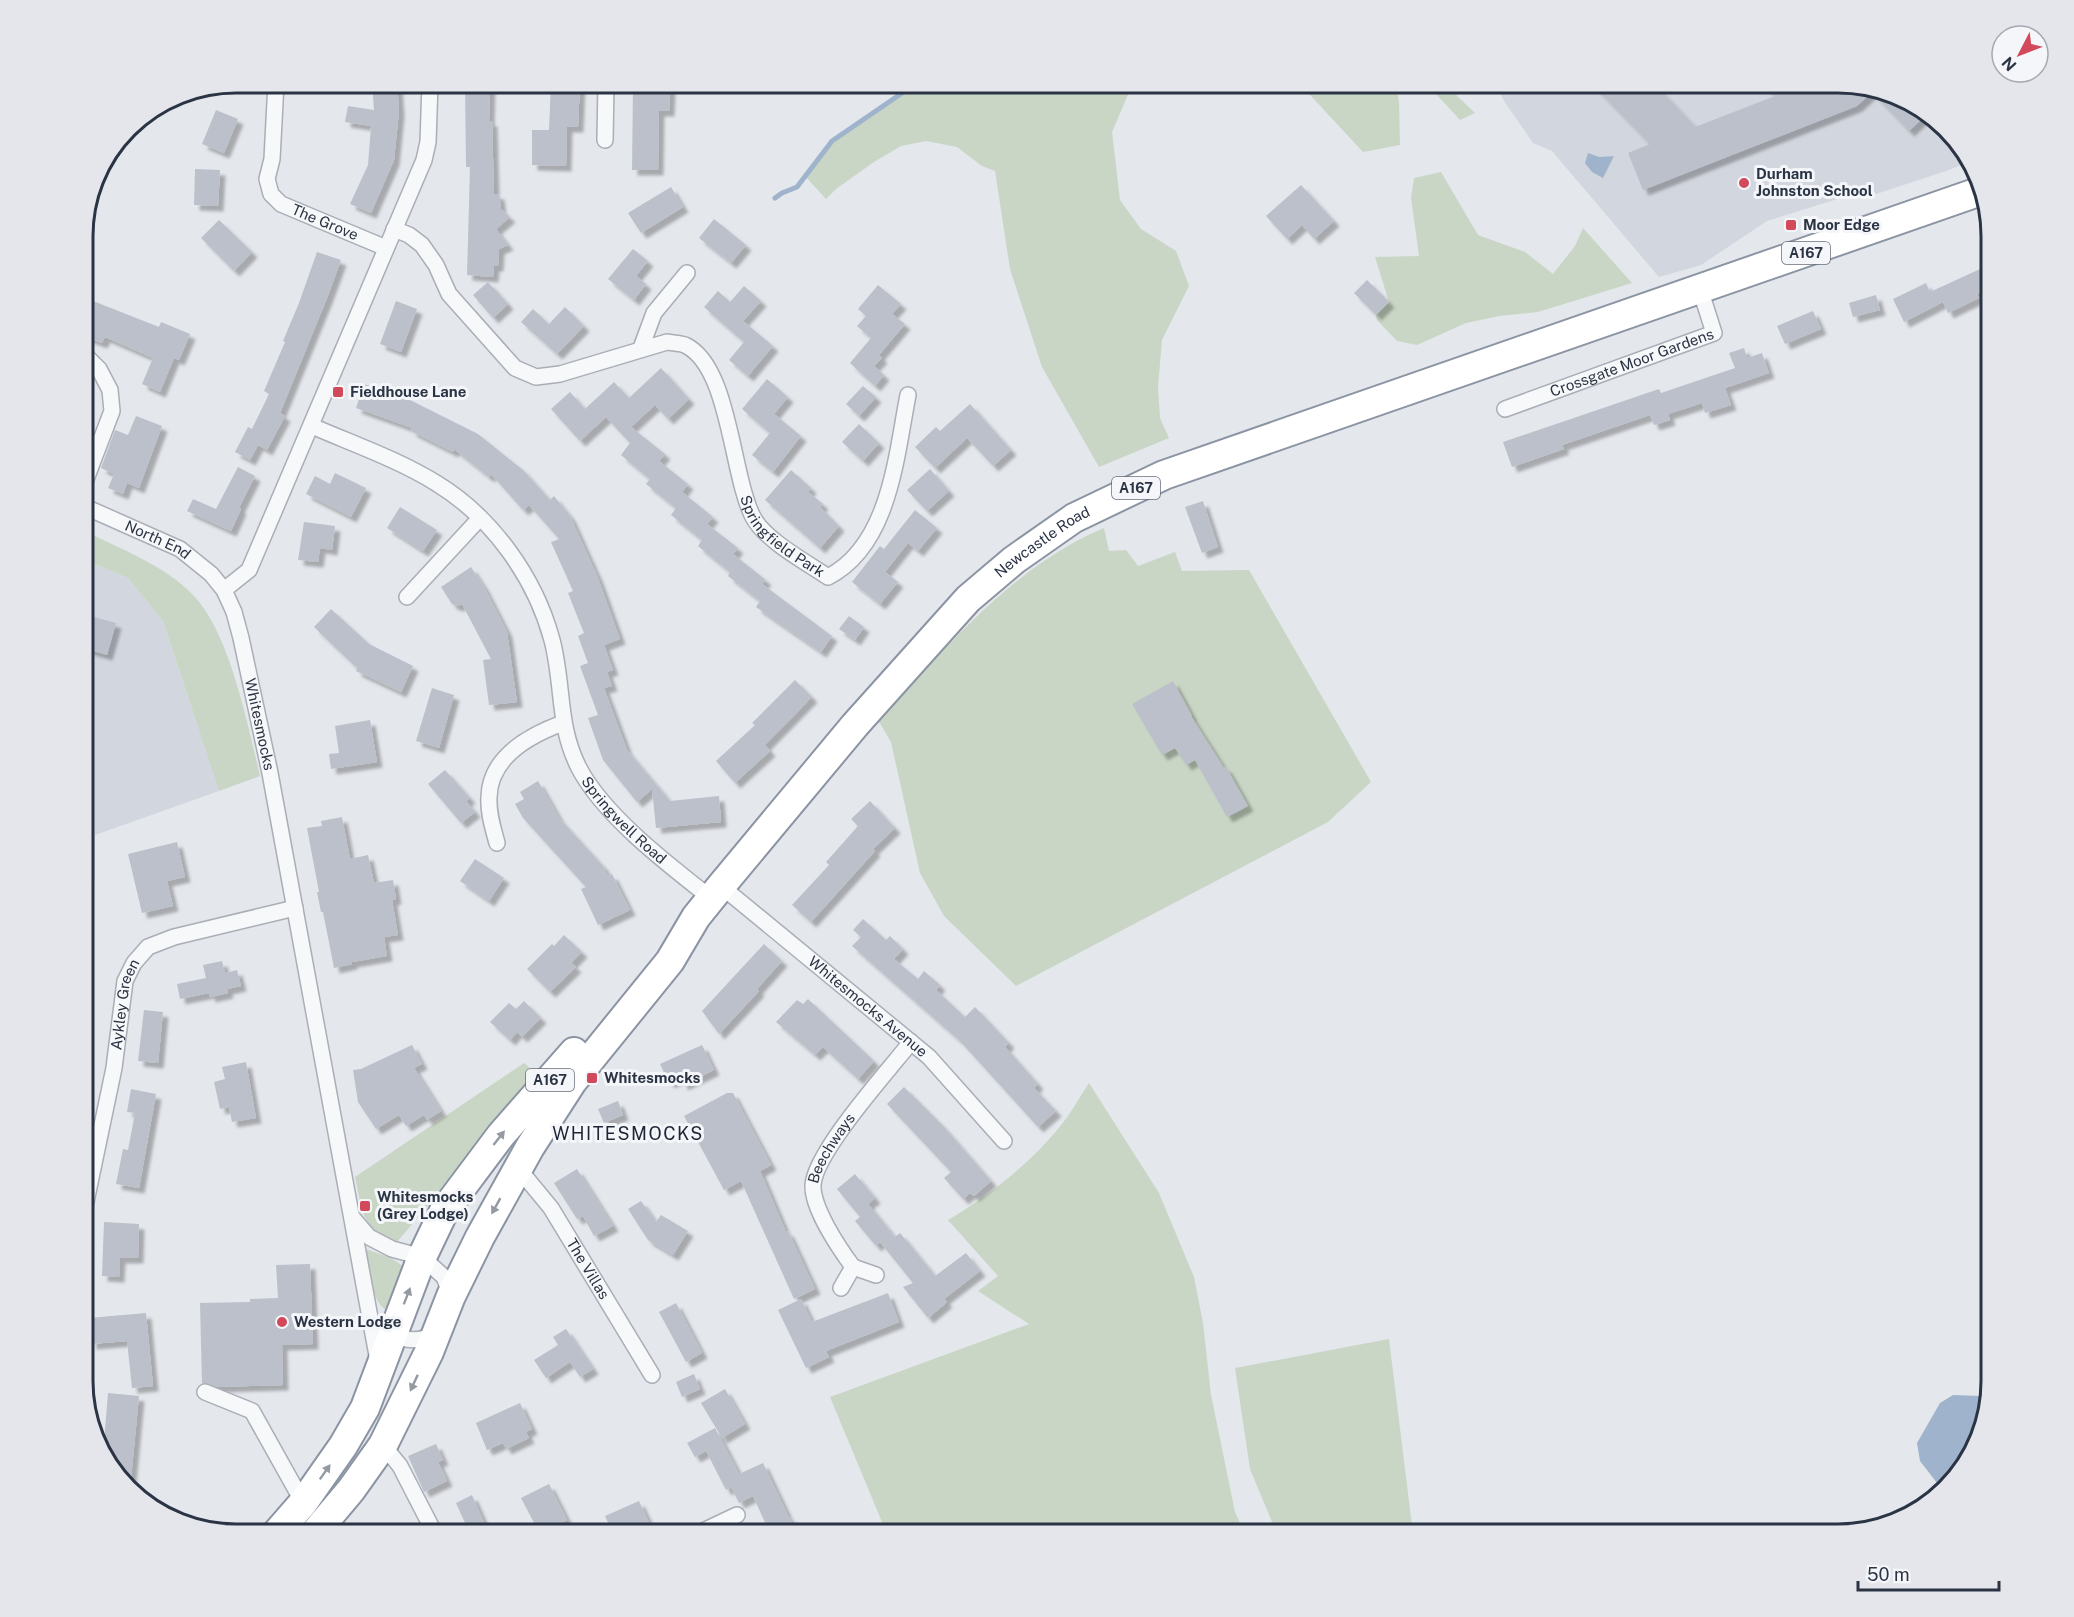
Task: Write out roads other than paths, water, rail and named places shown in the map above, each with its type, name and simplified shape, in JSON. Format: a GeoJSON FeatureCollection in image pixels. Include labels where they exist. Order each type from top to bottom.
{"type":"FeatureCollection","features":[{"type":"Feature","properties":{"kind":"highway","name":"A167"},"geometry":{"type":"LineString","coordinates":[[1700,289],[1974,193]]}},
{"type":"Feature","properties":{"kind":"highway","name":"Newcastle Road"},"geometry":{"type":"LineString","coordinates":[[710,901],[864,715],[968,599],[1014,560],[1074,518],[1164,475],[1700,289]]}},
{"type":"Feature","properties":{"kind":"highway","name":"A167"},"geometry":{"type":"LineString","coordinates":[[325,1524],[383,1445],[404,1404],[451,1296],[518,1168],[572,1082],[670,961],[710,901]]}},
{"type":"Feature","properties":{"kind":"highway","name":"A167"},"geometry":{"type":"LineString","coordinates":[[285,1524],[303,1503],[343,1446],[365,1408],[422,1257],[444,1211],[501,1135],[560,1069],[655,955],[710,901]]}},
{"type":"Feature","properties":{"kind":"street","name":"The Grove"},"geometry":{"type":"LineString","coordinates":[[275,93],[272,159],[267,179],[271,194],[281,204],[386,248]]}},
{"type":"Feature","properties":{"kind":"street"},"geometry":{"type":"LineString","coordinates":[[224,590],[249,570],[424,160],[428,142],[430,93]]}},
{"type":"Feature","properties":{"kind":"street"},"geometry":{"type":"LineString","coordinates":[[605,140],[606,93]]}},
{"type":"Feature","properties":{"kind":"street","name":"Springfield Park"},"geometry":{"type":"LineString","coordinates":[[394,229],[409,235],[422,245],[436,265],[449,294],[515,368],[536,377],[560,374],[667,342],[684,345],[700,357],[708,366],[718,391],[753,518],[769,536],[828,577],[839,571],[864,544],[886,504],[908,394]]}},
{"type":"Feature","properties":{"kind":"street"},"geometry":{"type":"LineString","coordinates":[[641,348],[654,313],[687,273]]}},
{"type":"Feature","properties":{"kind":"street","name":"Crossgate Moor Gardens"},"geometry":{"type":"LineString","coordinates":[[1505,408],[1714,333],[1700,289]]}},
{"type":"Feature","properties":{"kind":"street"},"geometry":{"type":"LineString","coordinates":[[93,363],[99,369],[110,390],[112,411],[93,461]]}},
{"type":"Feature","properties":{"kind":"street","name":"Springwell Road"},"geometry":{"type":"LineString","coordinates":[[312,426],[407,467],[436,483],[480,518],[501,541],[521,569],[552,638],[559,672],[563,723],[569,746],[580,770],[603,802],[648,847],[710,901]]}},
{"type":"Feature","properties":{"kind":"street","name":"North End"},"geometry":{"type":"LineString","coordinates":[[93,510],[180,549],[211,574],[224,590]]}},
{"type":"Feature","properties":{"kind":"street"},"geometry":{"type":"LineString","coordinates":[[407,597],[480,518]]}},
{"type":"Feature","properties":{"kind":"street","name":"Whitesmocks"},"geometry":{"type":"LineString","coordinates":[[224,590],[234,612],[241,638],[295,908],[379,1371]]}},
{"type":"Feature","properties":{"kind":"street"},"geometry":{"type":"LineString","coordinates":[[497,843],[489,814],[489,795],[494,777],[504,758],[522,742],[563,723]]}},
{"type":"Feature","properties":{"kind":"street","name":"Whitesmocks Avenue"},"geometry":{"type":"LineString","coordinates":[[710,901],[911,1042],[929,1058],[1004,1141]]}},
{"type":"Feature","properties":{"kind":"street","name":"Aykley Green"},"geometry":{"type":"LineString","coordinates":[[93,1164],[114,1068],[125,981],[134,963],[148,947],[174,937],[295,908]]}},
{"type":"Feature","properties":{"kind":"street","name":"Beechways"},"geometry":{"type":"LineString","coordinates":[[853,1267],[836,1244],[815,1198],[813,1186],[817,1170],[848,1120],[911,1042]]}},
{"type":"Feature","properties":{"kind":"street","name":"The Villas"},"geometry":{"type":"LineString","coordinates":[[518,1168],[551,1208],[652,1375]]}},
{"type":"Feature","properties":{"kind":"street"},"geometry":{"type":"LineString","coordinates":[[352,1216],[369,1237],[392,1249],[422,1257],[444,1276],[451,1296]]}},
{"type":"Feature","properties":{"kind":"street"},"geometry":{"type":"LineString","coordinates":[[841,1288],[853,1267],[876,1275]]}},
{"type":"Feature","properties":{"kind":"street"},"geometry":{"type":"LineString","coordinates":[[369,1314],[380,1328],[406,1341],[430,1337],[437,1331]]}},
{"type":"Feature","properties":{"kind":"street"},"geometry":{"type":"LineString","coordinates":[[205,1392],[252,1411],[314,1524]]}},
{"type":"Feature","properties":{"kind":"street"},"geometry":{"type":"LineString","coordinates":[[383,1445],[400,1466],[430,1524]]}},
{"type":"Feature","properties":{"kind":"street"},"geometry":{"type":"LineString","coordinates":[[718,1524],[737,1515]]}},
{"type":"Feature","properties":{"kind":"water"},"geometry":{"type":"Polygon","coordinates":[[[1588,153],[1599,157],[1614,156],[1603,178],[1592,172],[1585,163],[1588,153]]]}},
{"type":"Feature","properties":{"kind":"water"},"geometry":{"type":"Polygon","coordinates":[[[1953,1395],[1980,1396],[1973,1427],[1966,1444],[1951,1468],[1937,1483],[1920,1461],[1917,1443],[1940,1403],[1953,1395]]]}},
{"type":"Feature","properties":{"kind":"waterway"},"geometry":{"type":"LineString","coordinates":[[775,198],[797,187],[832,141],[902,93]]}},
{"type":"Feature","properties":{"kind":"place","name":"Durham Johnston School"},"geometry":{"type":"Point","coordinates":[1744,183]}},
{"type":"Feature","properties":{"kind":"place","name":"Moor Edge"},"geometry":{"type":"Point","coordinates":[1791,225]}},
{"type":"Feature","properties":{"kind":"place","name":"Fieldhouse Lane"},"geometry":{"type":"Point","coordinates":[338,392]}},
{"type":"Feature","properties":{"kind":"place","name":"Whitesmocks"},"geometry":{"type":"Point","coordinates":[592,1078]}},
{"type":"Feature","properties":{"kind":"place","name":"Whitesmocks (Grey Lodge)"},"geometry":{"type":"Point","coordinates":[365,1206]}},
{"type":"Feature","properties":{"kind":"place","name":"Western Lodge"},"geometry":{"type":"Point","coordinates":[282,1322]}},
{"type":"Feature","properties":{"kind":"district","name":"WHITESMOCKS"},"geometry":{"type":"Point","coordinates":[628,1134]}}]}
